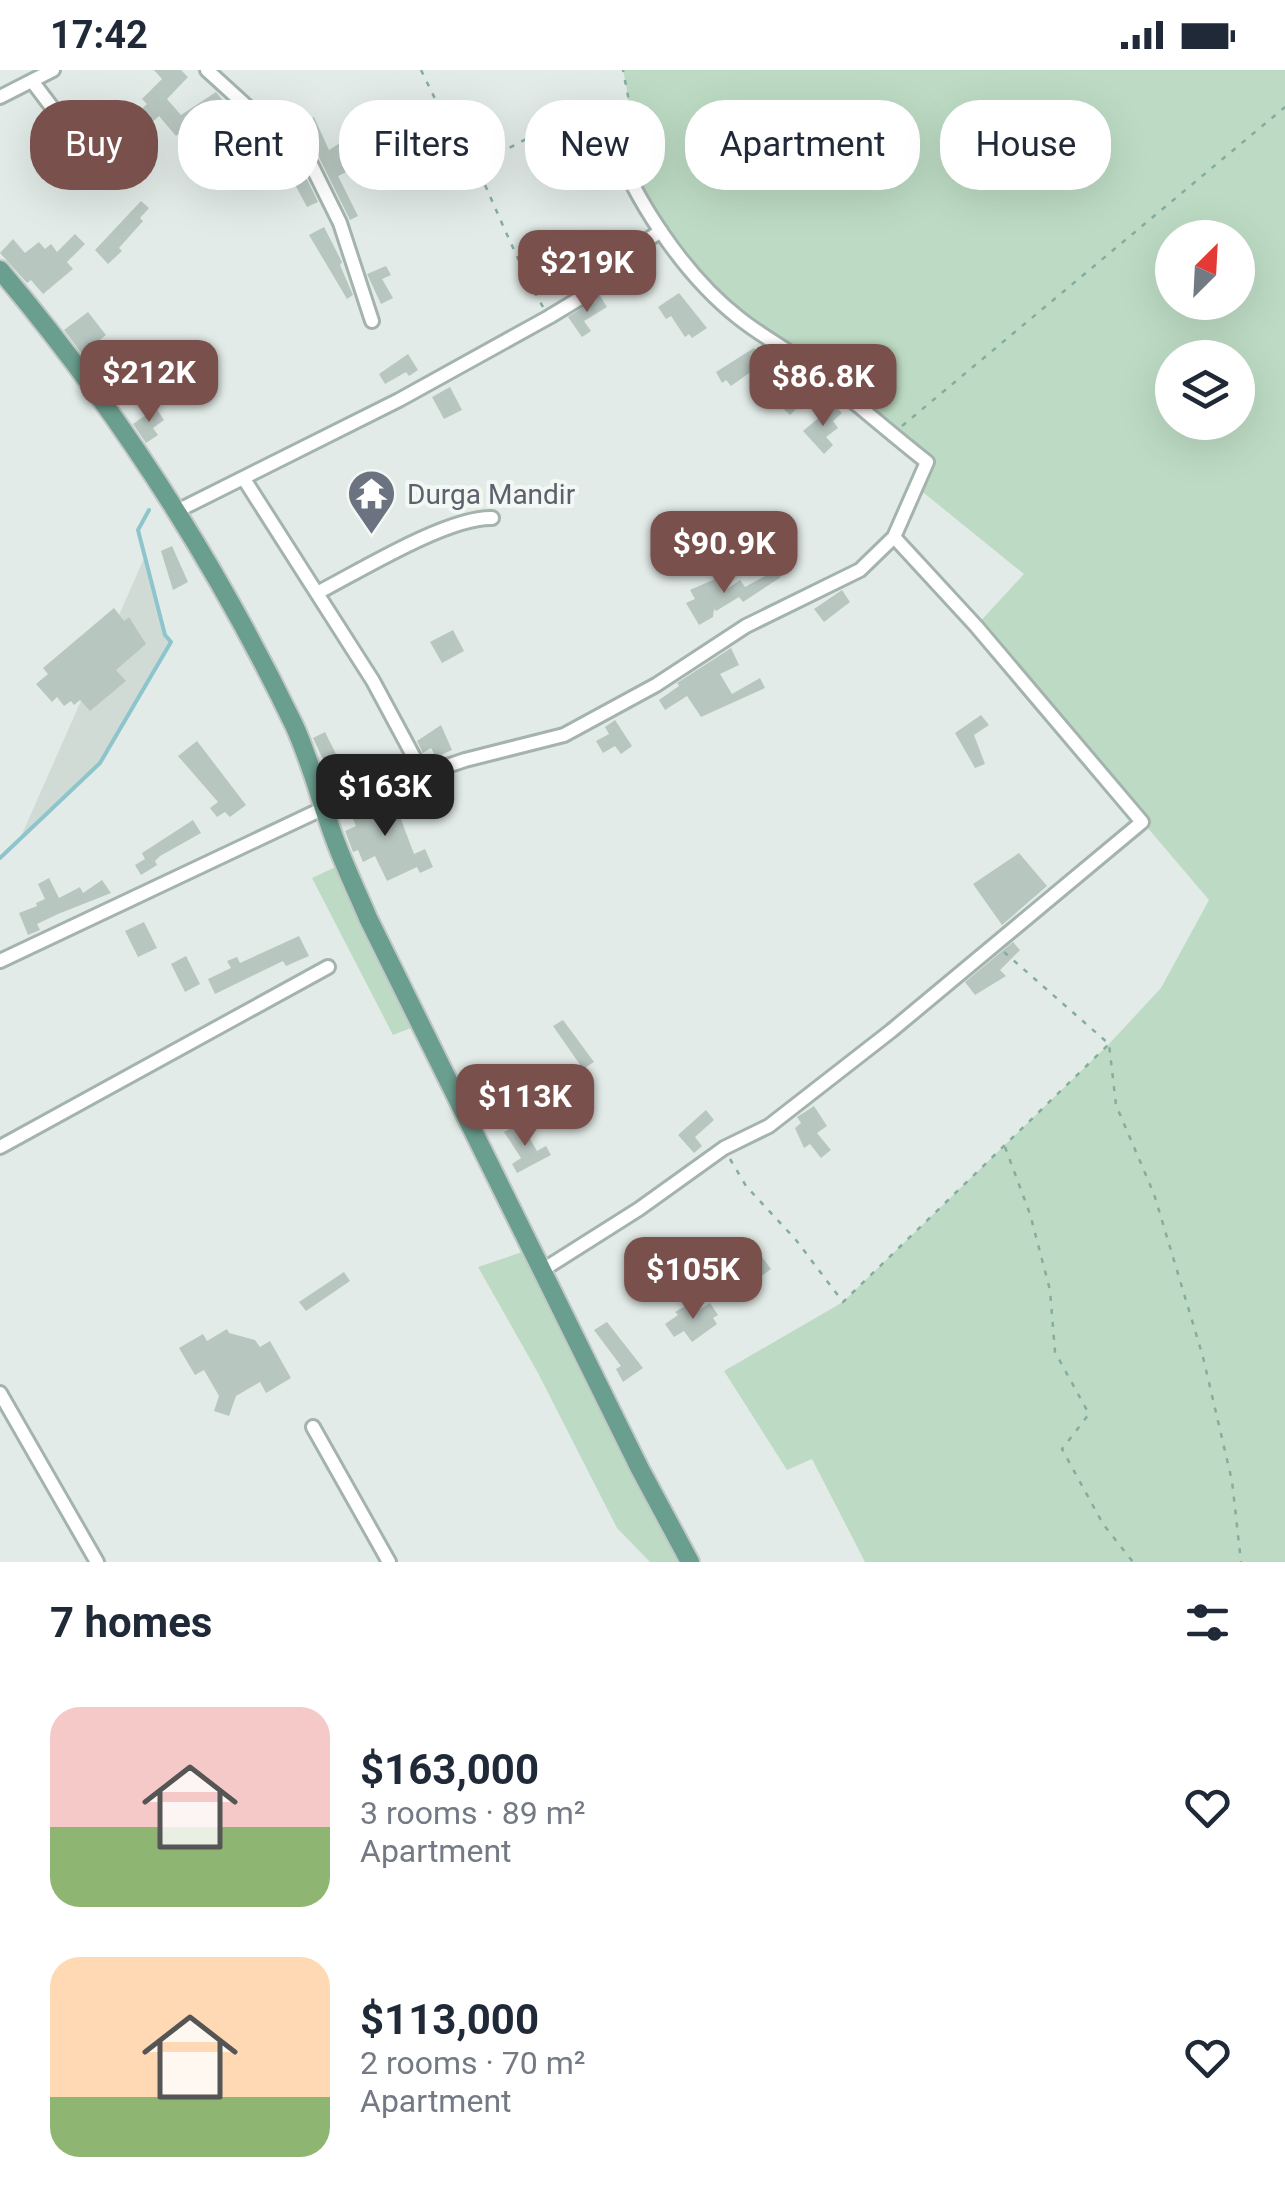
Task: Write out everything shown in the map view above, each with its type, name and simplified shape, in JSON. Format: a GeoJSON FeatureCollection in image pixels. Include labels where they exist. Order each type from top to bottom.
{"type":"FeatureCollection","features":[{"type":"Feature","properties":{"kind":"main road"},"geometry":{"type":"LineString","coordinates":[[0,270],[100,396],[175,512],[249,638],[296,729],[368,918],[640,1469],[690,1562]]}},
{"type":"Feature","properties":{"kind":"street"},"geometry":{"type":"LineString","coordinates":[[0,97],[53,70]]}},
{"type":"Feature","properties":{"kind":"street"},"geometry":{"type":"LineString","coordinates":[[207,70],[252,111],[270,140],[294,130],[340,223],[372,321]]}},
{"type":"Feature","properties":{"kind":"street"},"geometry":{"type":"LineString","coordinates":[[32,81],[46,100]]}},
{"type":"Feature","properties":{"kind":"street"},"geometry":{"type":"LineString","coordinates":[[0,961],[324,808],[423,774],[564,735],[656,685],[746,626],[860,570],[894,537],[927,462],[803,362],[737,317],[693,274],[637,190]]}},
{"type":"Feature","properties":{"kind":"street"},"geometry":{"type":"LineString","coordinates":[[175,512],[399,400],[549,317],[592,290],[602,270],[661,231]]}},
{"type":"Feature","properties":{"kind":"street"},"geometry":{"type":"LineString","coordinates":[[244,480],[373,681],[423,774]]}},
{"type":"Feature","properties":{"kind":"street"},"geometry":{"type":"LineString","coordinates":[[318,593],[449,529],[475,518],[492,518]]}},
{"type":"Feature","properties":{"kind":"street"},"geometry":{"type":"LineString","coordinates":[[542,1271],[724,1148],[769,1126],[996,945],[1142,822],[976,626],[894,537]]}},
{"type":"Feature","properties":{"kind":"street"},"geometry":{"type":"LineString","coordinates":[[0,1147],[328,967]]}},
{"type":"Feature","properties":{"kind":"street"},"geometry":{"type":"LineString","coordinates":[[0,1393],[96,1562]]}},
{"type":"Feature","properties":{"kind":"street"},"geometry":{"type":"LineString","coordinates":[[312,1427],[389,1562]]}},
{"type":"Feature","properties":{"kind":"path"},"geometry":{"type":"LineString","coordinates":[[421,70],[436,100]]}},
{"type":"Feature","properties":{"kind":"path"},"geometry":{"type":"LineString","coordinates":[[623,70],[629,100]]}},
{"type":"Feature","properties":{"kind":"path"},"geometry":{"type":"LineString","coordinates":[[892,434],[1285,107]]}},
{"type":"Feature","properties":{"kind":"path"},"geometry":{"type":"LineString","coordinates":[[487,190],[514,256],[549,317]]}},
{"type":"Feature","properties":{"kind":"path"},"geometry":{"type":"LineString","coordinates":[[996,945],[1110,1044],[1116,1105],[1154,1194],[1203,1357],[1232,1481],[1241,1562]]}},
{"type":"Feature","properties":{"kind":"path"},"geometry":{"type":"LineString","coordinates":[[724,1148],[746,1186],[796,1240],[844,1302],[1110,1044]]}},
{"type":"Feature","properties":{"kind":"path"},"geometry":{"type":"LineString","coordinates":[[1005,1146],[1030,1214],[1050,1290],[1055,1352],[1089,1414],[1062,1449],[1103,1524],[1133,1562]]}},
{"type":"Feature","properties":{"kind":"shaded area"},"geometry":{"type":"Polygon","coordinates":[[[146,554],[165,635],[171,642],[100,763],[19,841],[146,554]]]}},
{"type":"Feature","properties":{"kind":"green space"},"geometry":{"type":"Polygon","coordinates":[[[623,70],[1285,70],[1285,1562],[865,1562],[812,1459],[787,1470],[724,1371],[843,1302],[1109,1044],[1161,988],[1209,900],[976,626],[1024,574],[914,485],[927,462],[737,317],[661,231],[640,190],[665,190],[665,100],[628,100],[623,70]]]}},
{"type":"Feature","properties":{"kind":"green space"},"geometry":{"type":"Polygon","coordinates":[[[344,863],[421,1024],[393,1035],[312,878],[344,863]]]}},
{"type":"Feature","properties":{"kind":"green space"},"geometry":{"type":"Polygon","coordinates":[[[531,1249],[690,1562],[650,1562],[617,1528],[538,1373],[478,1267],[531,1249]]]}},
{"type":"Feature","properties":{"kind":"building"},"geometry":{"type":"Polygon","coordinates":[[[154,70],[181,70],[188,77],[167,99],[178,112],[176,136],[158,117],[158,100],[142,99],[162,79],[154,70]]]}},
{"type":"Feature","properties":{"kind":"building"},"geometry":{"type":"Polygon","coordinates":[[[216,92],[222,100],[204,100],[216,92]]]}},
{"type":"Feature","properties":{"kind":"building"},"geometry":{"type":"Polygon","coordinates":[[[319,128],[329,150],[339,144],[339,190],[345,190],[358,216],[350,220],[319,157],[319,128]]]}},
{"type":"Feature","properties":{"kind":"building"},"geometry":{"type":"Polygon","coordinates":[[[298,190],[312,190],[318,202],[307,207],[298,190]]]}},
{"type":"Feature","properties":{"kind":"building"},"geometry":{"type":"Polygon","coordinates":[[[141,201],[149,208],[140,218],[143,221],[108,264],[95,250],[141,201]]]}},
{"type":"Feature","properties":{"kind":"building"},"geometry":{"type":"Polygon","coordinates":[[[324,227],[353,295],[347,299],[309,235],[324,227]]]}},
{"type":"Feature","properties":{"kind":"building"},"geometry":{"type":"Polygon","coordinates":[[[75,234],[85,244],[67,262],[73,269],[43,294],[31,280],[27,283],[0,253],[13,239],[25,253],[39,242],[45,249],[51,244],[57,252],[75,234]]]}},
{"type":"Feature","properties":{"kind":"building"},"geometry":{"type":"Polygon","coordinates":[[[386,266],[391,275],[382,279],[393,298],[381,304],[367,274],[386,266]]]}},
{"type":"Feature","properties":{"kind":"building"},"geometry":{"type":"Polygon","coordinates":[[[679,293],[707,328],[692,338],[689,334],[685,337],[671,316],[666,319],[658,307],[679,293]]]}},
{"type":"Feature","properties":{"kind":"building"},"geometry":{"type":"Polygon","coordinates":[[[600,296],[607,307],[584,321],[591,331],[582,337],[568,317],[600,296]]]}},
{"type":"Feature","properties":{"kind":"building"},"geometry":{"type":"Polygon","coordinates":[[[88,312],[106,335],[82,354],[64,330],[88,312]]]}},
{"type":"Feature","properties":{"kind":"building"},"geometry":{"type":"Polygon","coordinates":[[[754,348],[758,353],[762,349],[808,385],[793,402],[798,407],[790,415],[752,371],[731,386],[726,380],[722,383],[716,372],[754,348]]]}},
{"type":"Feature","properties":{"kind":"building"},"geometry":{"type":"Polygon","coordinates":[[[408,354],[418,370],[385,384],[379,374],[408,354]]]}},
{"type":"Feature","properties":{"kind":"building"},"geometry":{"type":"Polygon","coordinates":[[[450,387],[462,410],[444,419],[432,397],[450,387]]]}},
{"type":"Feature","properties":{"kind":"building"},"geometry":{"type":"Polygon","coordinates":[[[834,405],[842,413],[833,421],[838,428],[826,437],[833,445],[824,454],[803,431],[834,405]]]}},
{"type":"Feature","properties":{"kind":"building"},"geometry":{"type":"Polygon","coordinates":[[[156,408],[164,420],[153,428],[158,435],[146,443],[133,424],[156,408]]]}},
{"type":"Feature","properties":{"kind":"building"},"geometry":{"type":"Polygon","coordinates":[[[172,546],[188,582],[173,590],[161,551],[172,546]]]}},
{"type":"Feature","properties":{"kind":"building"},"geometry":{"type":"Polygon","coordinates":[[[776,570],[781,577],[743,602],[739,597],[714,609],[713,617],[699,625],[686,603],[695,599],[690,590],[715,579],[723,592],[740,580],[745,587],[776,570]]]}},
{"type":"Feature","properties":{"kind":"building"},"geometry":{"type":"Polygon","coordinates":[[[842,590],[850,602],[824,622],[814,609],[842,590]]]}},
{"type":"Feature","properties":{"kind":"building"},"geometry":{"type":"Polygon","coordinates":[[[114,608],[124,621],[129,617],[146,644],[116,670],[126,681],[90,711],[80,700],[64,706],[57,697],[52,702],[36,684],[48,674],[43,668],[114,608]]]}},
{"type":"Feature","properties":{"kind":"building"},"geometry":{"type":"Polygon","coordinates":[[[453,630],[464,651],[442,663],[430,642],[453,630]]]}},
{"type":"Feature","properties":{"kind":"building"},"geometry":{"type":"Polygon","coordinates":[[[731,648],[739,665],[720,674],[732,694],[760,678],[765,688],[701,717],[687,696],[665,710],[659,700],[679,686],[677,683],[731,648]]]}},
{"type":"Feature","properties":{"kind":"building"},"geometry":{"type":"Polygon","coordinates":[[[981,715],[989,725],[974,735],[985,764],[975,768],[955,733],[981,715]]]}},
{"type":"Feature","properties":{"kind":"building"},"geometry":{"type":"Polygon","coordinates":[[[615,720],[632,746],[621,754],[615,746],[603,753],[596,741],[609,734],[605,727],[615,720]]]}},
{"type":"Feature","properties":{"kind":"building"},"geometry":{"type":"Polygon","coordinates":[[[441,725],[452,750],[436,757],[431,748],[423,753],[417,741],[441,725]]]}},
{"type":"Feature","properties":{"kind":"building"},"geometry":{"type":"Polygon","coordinates":[[[325,732],[345,772],[332,779],[313,738],[325,732]]]}},
{"type":"Feature","properties":{"kind":"building"},"geometry":{"type":"Polygon","coordinates":[[[197,741],[246,805],[230,817],[225,812],[217,817],[210,808],[218,802],[178,756],[197,741]]]}},
{"type":"Feature","properties":{"kind":"building"},"geometry":{"type":"Polygon","coordinates":[[[392,795],[414,854],[425,849],[433,867],[420,873],[417,867],[387,881],[375,856],[363,862],[358,850],[353,852],[345,831],[356,826],[350,812],[392,795]]]}},
{"type":"Feature","properties":{"kind":"building"},"geometry":{"type":"Polygon","coordinates":[[[193,820],[201,833],[160,856],[155,861],[157,865],[141,875],[135,865],[145,859],[142,853],[193,820]]]}},
{"type":"Feature","properties":{"kind":"building"},"geometry":{"type":"Polygon","coordinates":[[[1019,853],[1047,886],[1002,925],[973,884],[1019,853]]]}},
{"type":"Feature","properties":{"kind":"building"},"geometry":{"type":"Polygon","coordinates":[[[49,878],[59,898],[80,887],[83,893],[102,880],[111,893],[37,924],[40,930],[28,935],[19,913],[45,899],[38,884],[49,878]]]}},
{"type":"Feature","properties":{"kind":"building"},"geometry":{"type":"Polygon","coordinates":[[[144,922],[157,948],[138,957],[125,931],[144,922]]]}},
{"type":"Feature","properties":{"kind":"building"},"geometry":{"type":"Polygon","coordinates":[[[299,936],[309,956],[286,966],[283,961],[215,994],[208,979],[231,968],[227,961],[237,957],[240,963],[299,936]]]}},
{"type":"Feature","properties":{"kind":"building"},"geometry":{"type":"Polygon","coordinates":[[[1013,942],[1020,950],[1000,970],[1006,976],[975,995],[965,982],[1013,942]]]}},
{"type":"Feature","properties":{"kind":"building"},"geometry":{"type":"Polygon","coordinates":[[[186,956],[200,984],[185,992],[171,964],[186,956]]]}},
{"type":"Feature","properties":{"kind":"building"},"geometry":{"type":"Polygon","coordinates":[[[563,1020],[594,1062],[583,1069],[553,1026],[563,1020]]]}},
{"type":"Feature","properties":{"kind":"building"},"geometry":{"type":"Polygon","coordinates":[[[814,1106],[827,1126],[817,1133],[831,1150],[821,1158],[810,1144],[804,1148],[795,1128],[801,1123],[797,1117],[814,1106]]]}},
{"type":"Feature","properties":{"kind":"building"},"geometry":{"type":"Polygon","coordinates":[[[706,1110],[714,1120],[695,1137],[702,1146],[694,1153],[678,1135],[706,1110]]]}},
{"type":"Feature","properties":{"kind":"building"},"geometry":{"type":"Polygon","coordinates":[[[521,1123],[537,1151],[546,1146],[551,1155],[517,1173],[512,1164],[521,1158],[504,1132],[521,1123]]]}},
{"type":"Feature","properties":{"kind":"building"},"geometry":{"type":"Polygon","coordinates":[[[756,1249],[771,1269],[755,1281],[739,1261],[756,1249]]]}},
{"type":"Feature","properties":{"kind":"building"},"geometry":{"type":"Polygon","coordinates":[[[344,1272],[350,1281],[306,1311],[299,1302],[344,1272]]]}},
{"type":"Feature","properties":{"kind":"building"},"geometry":{"type":"Polygon","coordinates":[[[710,1303],[718,1315],[713,1318],[717,1324],[692,1342],[684,1331],[674,1337],[665,1324],[685,1306],[691,1315],[710,1303]]]}},
{"type":"Feature","properties":{"kind":"building"},"geometry":{"type":"Polygon","coordinates":[[[607,1322],[643,1368],[623,1382],[616,1369],[621,1366],[594,1330],[607,1322]]]}},
{"type":"Feature","properties":{"kind":"building"},"geometry":{"type":"Polygon","coordinates":[[[227,1329],[255,1340],[260,1347],[270,1341],[291,1378],[266,1393],[260,1382],[236,1396],[229,1416],[214,1411],[219,1396],[204,1370],[195,1375],[179,1348],[203,1334],[207,1341],[227,1329]]]}},
{"type":"Feature","properties":{"kind":"waterway"},"geometry":{"type":"LineString","coordinates":[[0,858],[100,763],[171,642],[165,635],[138,530],[149,510]]}},
{"type":"Feature","properties":{"kind":"place","name":"Durga Mandir"},"geometry":{"type":"Point","coordinates":[372,536]}}]}
